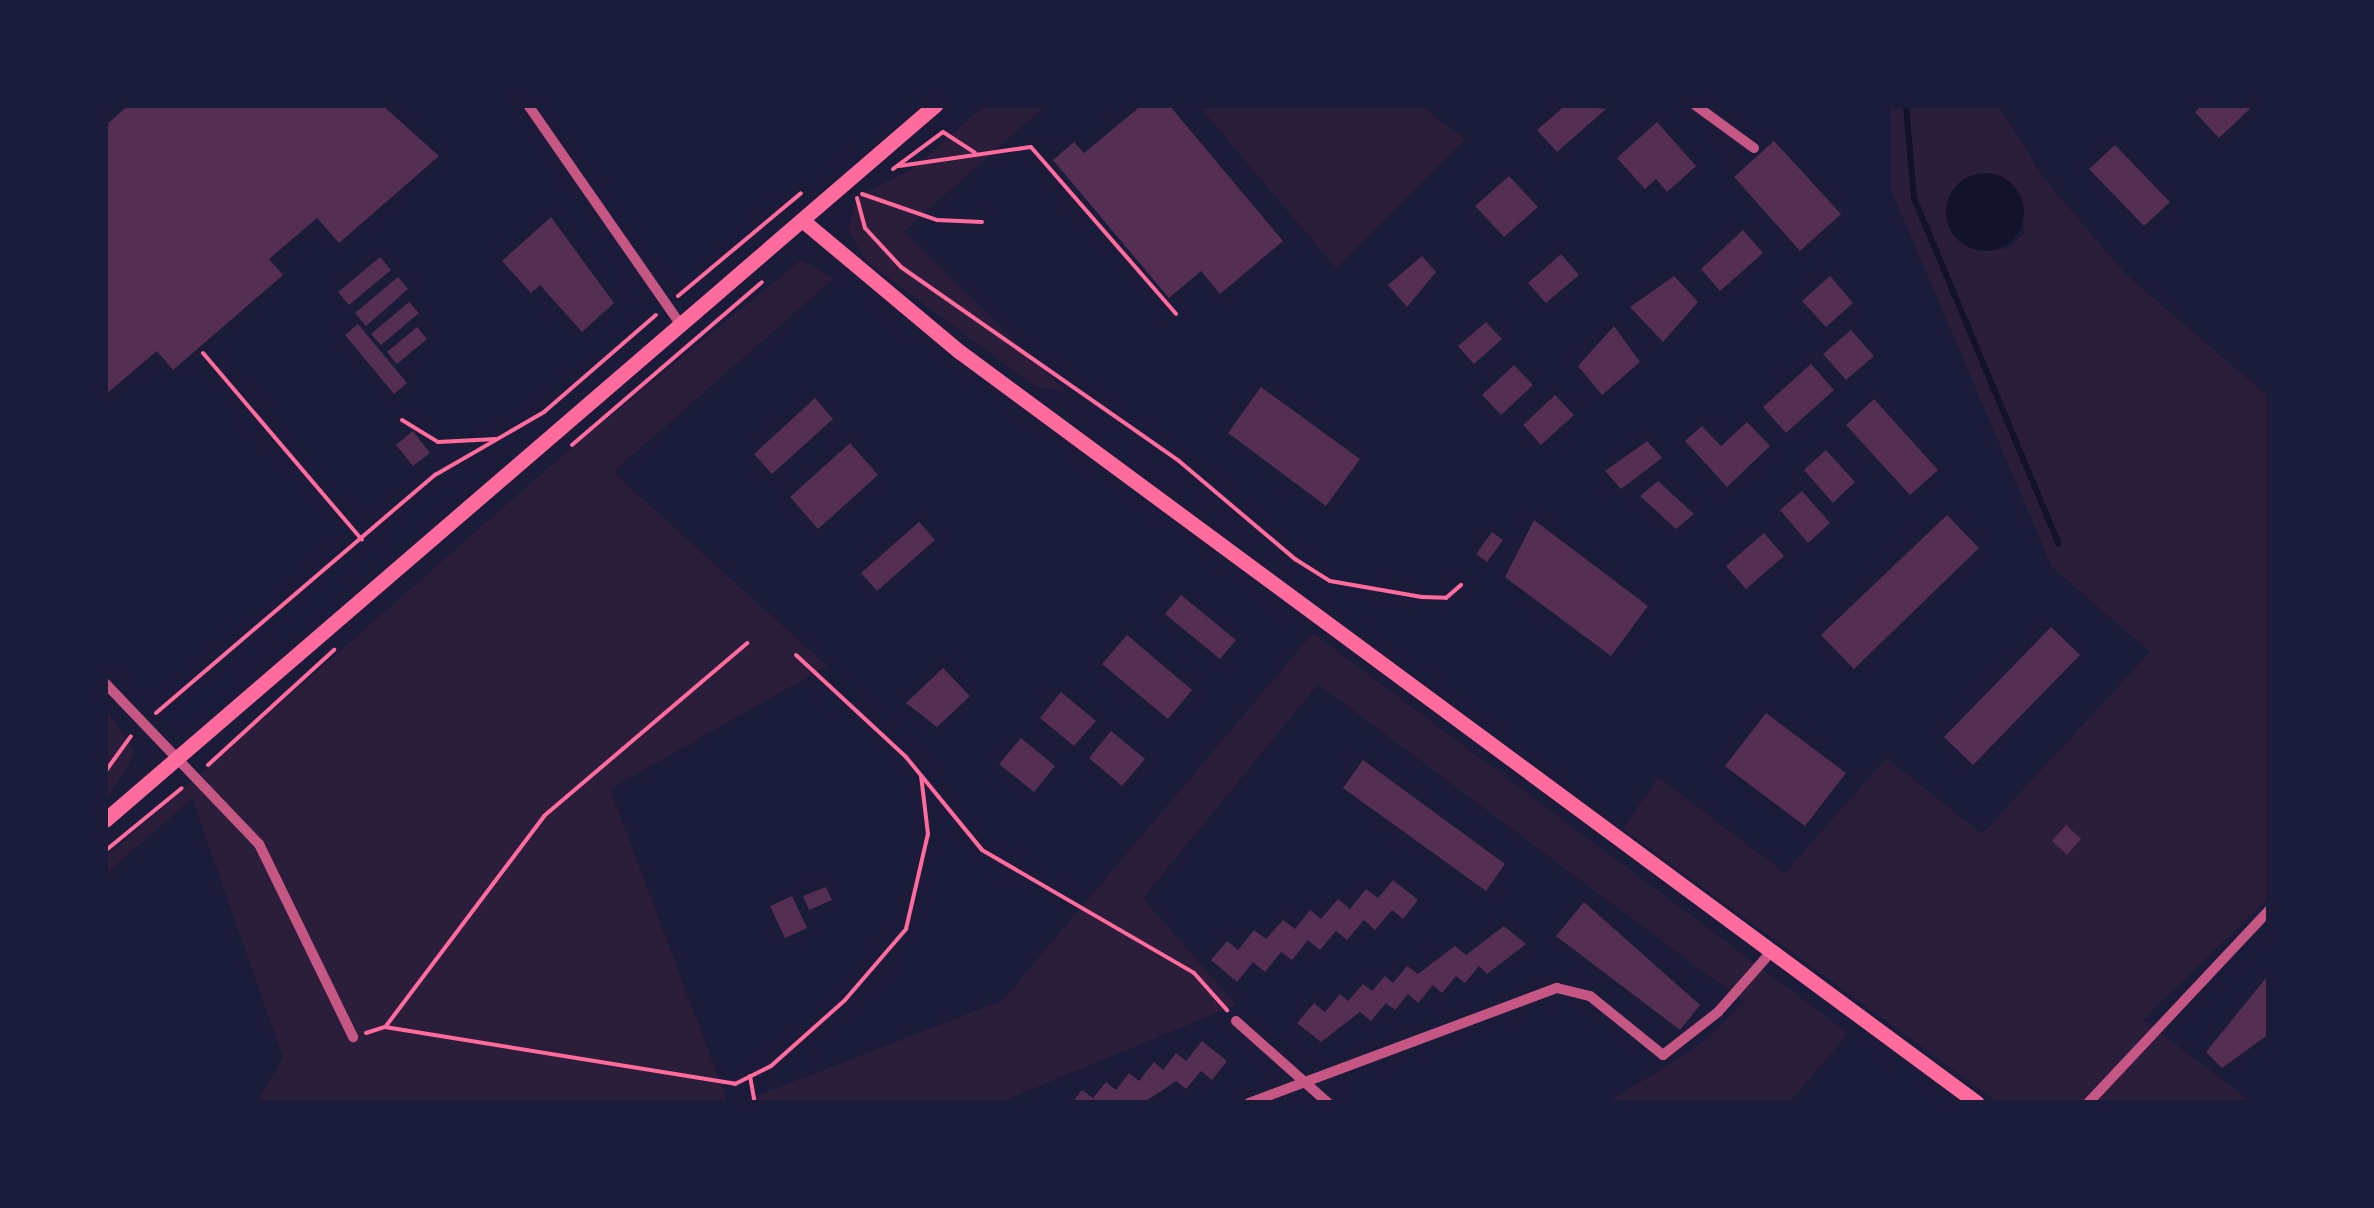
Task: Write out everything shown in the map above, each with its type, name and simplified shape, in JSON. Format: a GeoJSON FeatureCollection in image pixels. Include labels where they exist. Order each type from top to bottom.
{"type":"FeatureCollection","features":[{"type":"Feature","properties":{"kind":"main road"},"geometry":{"type":"LineString","coordinates":[[105,820],[936,105]]}},
{"type":"Feature","properties":{"kind":"main road"},"geometry":{"type":"LineString","coordinates":[[802,220],[931,330],[1978,1103]]}},
{"type":"Feature","properties":{"kind":"street"},"geometry":{"type":"LineString","coordinates":[[528,105],[680,324]]}},
{"type":"Feature","properties":{"kind":"street"},"geometry":{"type":"LineString","coordinates":[[1695,105],[1754,148]]}},
{"type":"Feature","properties":{"kind":"street"},"geometry":{"type":"LineString","coordinates":[[105,682],[174,760],[259,844],[353,1037]]}},
{"type":"Feature","properties":{"kind":"street"},"geometry":{"type":"LineString","coordinates":[[2088,1103],[2269,910]]}},
{"type":"Feature","properties":{"kind":"street"},"geometry":{"type":"LineString","coordinates":[[1249,1103],[1557,988],[1590,996],[1663,1055],[1718,1012],[1772,951]]}},
{"type":"Feature","properties":{"kind":"street"},"geometry":{"type":"LineString","coordinates":[[1236,1021],[1328,1103]]}},
{"type":"Feature","properties":{"kind":"path"},"geometry":{"type":"LineString","coordinates":[[943,132],[975,153]]}},
{"type":"Feature","properties":{"kind":"path"},"geometry":{"type":"LineString","coordinates":[[899,166],[1032,147],[1176,314]]}},
{"type":"Feature","properties":{"kind":"path"},"geometry":{"type":"LineString","coordinates":[[105,772],[142,725],[435,475],[544,412],[805,190]]}},
{"type":"Feature","properties":{"kind":"path"},"geometry":{"type":"LineString","coordinates":[[982,222],[937,220],[858,194],[865,228],[901,267],[1179,461],[1294,560],[1330,581],[1422,597],[1446,598],[1461,585]]}},
{"type":"Feature","properties":{"kind":"path"},"geometry":{"type":"LineString","coordinates":[[203,353],[362,540]]}},
{"type":"Feature","properties":{"kind":"path"},"geometry":{"type":"LineString","coordinates":[[402,420],[438,442],[497,439]]}},
{"type":"Feature","properties":{"kind":"path"},"geometry":{"type":"LineString","coordinates":[[385,1027],[544,816],[747,643]]}},
{"type":"Feature","properties":{"kind":"path"},"geometry":{"type":"LineString","coordinates":[[796,655],[922,775],[982,850],[1194,973],[1236,1021]]}},
{"type":"Feature","properties":{"kind":"path"},"geometry":{"type":"LineString","coordinates":[[353,1037],[385,1027],[735,1084],[845,1000],[906,928],[924,870],[922,775]]}},
{"type":"Feature","properties":{"kind":"path"},"geometry":{"type":"LineString","coordinates":[[750,1076],[755,1103]]}},
{"type":"Feature","properties":{"kind":"shaded area"},"geometry":{"type":"Polygon","coordinates":[[[985,105],[1046,105],[904,231],[1065,391],[1036,387],[866,261],[848,230],[858,196],[911,170],[985,105]]]}},
{"type":"Feature","properties":{"kind":"shaded area"},"geometry":{"type":"Polygon","coordinates":[[[1198,105],[1420,105],[1465,139],[1336,268],[1198,105]]]}},
{"type":"Feature","properties":{"kind":"shaded area"},"geometry":{"type":"Polygon","coordinates":[[[1890,105],[1998,105],[2043,177],[2125,274],[2269,397],[2269,897],[2143,1020],[2253,1103],[1999,1103],[1623,829],[1658,777],[1785,873],[1886,758],[1982,834],[2150,652],[2052,567],[1891,190],[1890,105]],[[2004,177],[1953,234],[1982,250],[2006,249],[2024,235],[2023,212],[2004,177]]]}},
{"type":"Feature","properties":{"kind":"shaded area"},"geometry":{"type":"Polygon","coordinates":[[[1985,173],[2013,184],[2024,212],[2013,240],[1985,251],[1957,240],[1946,212],[1957,184],[1985,173]]]}},
{"type":"Feature","properties":{"kind":"shaded area"},"geometry":{"type":"Polygon","coordinates":[[[801,260],[834,278],[613,472],[827,666],[610,789],[728,1103],[256,1103],[283,1058],[192,798],[105,875],[105,858],[557,460],[801,260]]]}},
{"type":"Feature","properties":{"kind":"shaded area"},"geometry":{"type":"Polygon","coordinates":[[[1313,633],[1848,1033],[1789,1103],[1606,1103],[1696,1048],[1744,1002],[1318,684],[1143,898],[1236,1005],[998,1103],[739,1103],[1003,1000],[1313,633]]]}},
{"type":"Feature","properties":{"kind":"shaded area"},"geometry":{"type":"Polygon","coordinates":[[[105,706],[135,753],[105,803],[105,706]]]}},
{"type":"Feature","properties":{"kind":"building"},"geometry":{"type":"Polygon","coordinates":[[[129,105],[382,105],[439,156],[339,243],[317,218],[269,259],[283,275],[173,370],[157,351],[105,395],[105,126],[129,105]]]}},
{"type":"Feature","properties":{"kind":"building"},"geometry":{"type":"Polygon","coordinates":[[[1142,105],[1169,105],[1283,241],[1220,294],[1201,271],[1169,298],[1053,160],[1074,142],[1084,153],[1142,105]]]}},
{"type":"Feature","properties":{"kind":"building"},"geometry":{"type":"Polygon","coordinates":[[[1566,105],[1606,109],[1557,152],[1537,130],[1566,105]]]}},
{"type":"Feature","properties":{"kind":"building"},"geometry":{"type":"Polygon","coordinates":[[[2202,105],[2254,105],[2219,138],[2195,112],[2202,105]]]}},
{"type":"Feature","properties":{"kind":"building"},"geometry":{"type":"Polygon","coordinates":[[[1657,122],[1696,166],[1667,192],[1656,179],[1645,189],[1617,158],[1657,122]]]}},
{"type":"Feature","properties":{"kind":"building"},"geometry":{"type":"Polygon","coordinates":[[[1774,141],[1841,214],[1800,251],[1734,177],[1774,141]]]}},
{"type":"Feature","properties":{"kind":"building"},"geometry":{"type":"Polygon","coordinates":[[[2115,145],[2170,202],[2144,226],[2089,169],[2115,145]]]}},
{"type":"Feature","properties":{"kind":"building"},"geometry":{"type":"Polygon","coordinates":[[[1509,176],[1538,207],[1504,237],[1475,206],[1509,176]]]}},
{"type":"Feature","properties":{"kind":"building"},"geometry":{"type":"Polygon","coordinates":[[[551,217],[614,303],[582,332],[540,285],[531,293],[502,261],[551,217]]]}},
{"type":"Feature","properties":{"kind":"building"},"geometry":{"type":"Polygon","coordinates":[[[1743,230],[1763,253],[1720,291],[1701,269],[1743,230]]]}},
{"type":"Feature","properties":{"kind":"building"},"geometry":{"type":"Polygon","coordinates":[[[1561,254],[1579,275],[1546,303],[1528,283],[1561,254]]]}},
{"type":"Feature","properties":{"kind":"building"},"geometry":{"type":"Polygon","coordinates":[[[1422,256],[1436,272],[1407,307],[1388,285],[1422,256]]]}},
{"type":"Feature","properties":{"kind":"building"},"geometry":{"type":"Polygon","coordinates":[[[380,257],[391,270],[349,305],[338,292],[380,257]]]}},
{"type":"Feature","properties":{"kind":"building"},"geometry":{"type":"Polygon","coordinates":[[[1674,276],[1698,302],[1663,342],[1630,307],[1674,276]]]}},
{"type":"Feature","properties":{"kind":"building"},"geometry":{"type":"Polygon","coordinates":[[[1830,276],[1853,303],[1826,327],[1802,301],[1830,276]]]}},
{"type":"Feature","properties":{"kind":"building"},"geometry":{"type":"Polygon","coordinates":[[[398,277],[408,289],[366,326],[355,313],[398,277]]]}},
{"type":"Feature","properties":{"kind":"building"},"geometry":{"type":"Polygon","coordinates":[[[409,302],[419,313],[381,345],[371,334],[409,302]]]}},
{"type":"Feature","properties":{"kind":"building"},"geometry":{"type":"Polygon","coordinates":[[[1486,322],[1502,339],[1474,364],[1458,346],[1486,322]]]}},
{"type":"Feature","properties":{"kind":"building"},"geometry":{"type":"Polygon","coordinates":[[[358,324],[407,383],[394,394],[345,335],[358,324]]]}},
{"type":"Feature","properties":{"kind":"building"},"geometry":{"type":"Polygon","coordinates":[[[1614,326],[1640,362],[1602,395],[1578,366],[1614,326]]]}},
{"type":"Feature","properties":{"kind":"building"},"geometry":{"type":"Polygon","coordinates":[[[417,327],[427,339],[397,364],[387,352],[417,327]]]}},
{"type":"Feature","properties":{"kind":"building"},"geometry":{"type":"Polygon","coordinates":[[[1851,330],[1874,356],[1846,380],[1823,354],[1851,330]]]}},
{"type":"Feature","properties":{"kind":"building"},"geometry":{"type":"Polygon","coordinates":[[[1811,364],[1834,390],[1786,433],[1763,407],[1811,364]]]}},
{"type":"Feature","properties":{"kind":"building"},"geometry":{"type":"Polygon","coordinates":[[[1514,365],[1533,385],[1501,415],[1482,395],[1514,365]]]}},
{"type":"Feature","properties":{"kind":"building"},"geometry":{"type":"Polygon","coordinates":[[[1261,387],[1360,459],[1326,506],[1228,433],[1261,387]]]}},
{"type":"Feature","properties":{"kind":"building"},"geometry":{"type":"Polygon","coordinates":[[[1555,395],[1574,415],[1541,445],[1523,425],[1555,395]]]}},
{"type":"Feature","properties":{"kind":"building"},"geometry":{"type":"Polygon","coordinates":[[[815,398],[833,419],[772,474],[754,454],[815,398]]]}},
{"type":"Feature","properties":{"kind":"building"},"geometry":{"type":"Polygon","coordinates":[[[1874,399],[1938,470],[1910,495],[1846,425],[1874,399]]]}},
{"type":"Feature","properties":{"kind":"building"},"geometry":{"type":"Polygon","coordinates":[[[1747,422],[1770,446],[1727,487],[1685,441],[1702,426],[1721,446],[1747,422]]]}},
{"type":"Feature","properties":{"kind":"building"},"geometry":{"type":"Polygon","coordinates":[[[413,431],[430,453],[413,466],[396,445],[413,431]]]}},
{"type":"Feature","properties":{"kind":"building"},"geometry":{"type":"Polygon","coordinates":[[[1647,441],[1662,458],[1621,489],[1605,471],[1647,441]]]}},
{"type":"Feature","properties":{"kind":"building"},"geometry":{"type":"Polygon","coordinates":[[[850,443],[878,475],[818,529],[790,497],[850,443]]]}},
{"type":"Feature","properties":{"kind":"building"},"geometry":{"type":"Polygon","coordinates":[[[1826,450],[1855,482],[1833,503],[1804,470],[1826,450]]]}},
{"type":"Feature","properties":{"kind":"building"},"geometry":{"type":"Polygon","coordinates":[[[1658,481],[1694,514],[1676,529],[1640,496],[1658,481]]]}},
{"type":"Feature","properties":{"kind":"building"},"geometry":{"type":"Polygon","coordinates":[[[1802,491],[1830,523],[1808,543],[1780,510],[1802,491]]]}},
{"type":"Feature","properties":{"kind":"building"},"geometry":{"type":"Polygon","coordinates":[[[1947,515],[1979,548],[1854,669],[1821,635],[1947,515]]]}},
{"type":"Feature","properties":{"kind":"building"},"geometry":{"type":"Polygon","coordinates":[[[1534,520],[1648,606],[1611,656],[1505,577],[1534,520]]]}},
{"type":"Feature","properties":{"kind":"building"},"geometry":{"type":"Polygon","coordinates":[[[919,522],[935,540],[877,591],[861,573],[919,522]]]}},
{"type":"Feature","properties":{"kind":"building"},"geometry":{"type":"Polygon","coordinates":[[[1492,532],[1503,540],[1487,562],[1476,554],[1492,532]]]}},
{"type":"Feature","properties":{"kind":"building"},"geometry":{"type":"Polygon","coordinates":[[[1764,533],[1784,556],[1746,589],[1726,566],[1764,533]]]}},
{"type":"Feature","properties":{"kind":"building"},"geometry":{"type":"Polygon","coordinates":[[[1181,595],[1236,640],[1220,659],[1165,614],[1181,595]]]}},
{"type":"Feature","properties":{"kind":"building"},"geometry":{"type":"Polygon","coordinates":[[[2051,627],[2080,655],[1973,765],[1944,737],[2051,627]]]}},
{"type":"Feature","properties":{"kind":"building"},"geometry":{"type":"Polygon","coordinates":[[[1127,635],[1192,690],[1168,719],[1102,664],[1127,635]]]}},
{"type":"Feature","properties":{"kind":"building"},"geometry":{"type":"Polygon","coordinates":[[[943,668],[970,696],[937,727],[906,703],[943,668]]]}},
{"type":"Feature","properties":{"kind":"building"},"geometry":{"type":"Polygon","coordinates":[[[1061,692],[1096,721],[1074,746],[1040,718],[1061,692]]]}},
{"type":"Feature","properties":{"kind":"building"},"geometry":{"type":"Polygon","coordinates":[[[1766,713],[1846,773],[1805,826],[1725,766],[1766,713]]]}},
{"type":"Feature","properties":{"kind":"building"},"geometry":{"type":"Polygon","coordinates":[[[1111,731],[1145,759],[1122,786],[1089,758],[1111,731]]]}},
{"type":"Feature","properties":{"kind":"building"},"geometry":{"type":"Polygon","coordinates":[[[1021,738],[1055,766],[1034,792],[999,764],[1021,738]]]}},
{"type":"Feature","properties":{"kind":"building"},"geometry":{"type":"Polygon","coordinates":[[[1363,760],[1505,864],[1486,891],[1343,788],[1363,760]]]}},
{"type":"Feature","properties":{"kind":"building"},"geometry":{"type":"Polygon","coordinates":[[[2066,825],[2081,839],[2067,855],[2052,841],[2066,825]]]}},
{"type":"Feature","properties":{"kind":"building"},"geometry":{"type":"Polygon","coordinates":[[[1393,880],[1418,900],[1403,919],[1392,910],[1375,930],[1364,920],[1347,940],[1336,931],[1320,950],[1308,940],[1292,960],[1281,952],[1265,972],[1253,962],[1237,982],[1211,960],[1227,941],[1238,950],[1254,930],[1266,939],[1283,920],[1295,929],[1310,910],[1321,919],[1338,899],[1350,909],[1366,889],[1378,898],[1393,880]]]}},
{"type":"Feature","properties":{"kind":"building"},"geometry":{"type":"Polygon","coordinates":[[[826,887],[832,900],[809,910],[803,896],[826,887]]]}},
{"type":"Feature","properties":{"kind":"building"},"geometry":{"type":"Polygon","coordinates":[[[792,896],[807,928],[785,938],[770,906],[792,896]]]}},
{"type":"Feature","properties":{"kind":"building"},"geometry":{"type":"Polygon","coordinates":[[[1584,902],[1700,1005],[1680,1030],[1556,936],[1584,902]]]}},
{"type":"Feature","properties":{"kind":"building"},"geometry":{"type":"Polygon","coordinates":[[[1504,926],[1526,944],[1487,974],[1479,966],[1465,983],[1456,976],[1442,993],[1433,985],[1418,1003],[1408,994],[1395,1010],[1386,1003],[1371,1021],[1360,1012],[1321,1042],[1297,1023],[1314,1003],[1325,1012],[1340,994],[1348,1001],[1363,984],[1372,991],[1385,976],[1393,983],[1407,966],[1418,974],[1455,946],[1466,955],[1504,926]]]}},
{"type":"Feature","properties":{"kind":"building"},"geometry":{"type":"Polygon","coordinates":[[[2266,978],[2269,1034],[2222,1068],[2206,1052],[2266,978]]]}},
{"type":"Feature","properties":{"kind":"building"},"geometry":{"type":"Polygon","coordinates":[[[1202,1041],[1227,1061],[1212,1080],[1201,1071],[1186,1089],[1176,1081],[1143,1103],[1072,1103],[1082,1090],[1093,1098],[1106,1082],[1116,1090],[1129,1073],[1139,1081],[1154,1062],[1163,1070],[1176,1053],[1186,1061],[1202,1041]]]}},
{"type":"Feature","properties":{"kind":"waterway"},"geometry":{"type":"LineString","coordinates":[[1906,105],[1914,198],[2059,544]]}}]}
